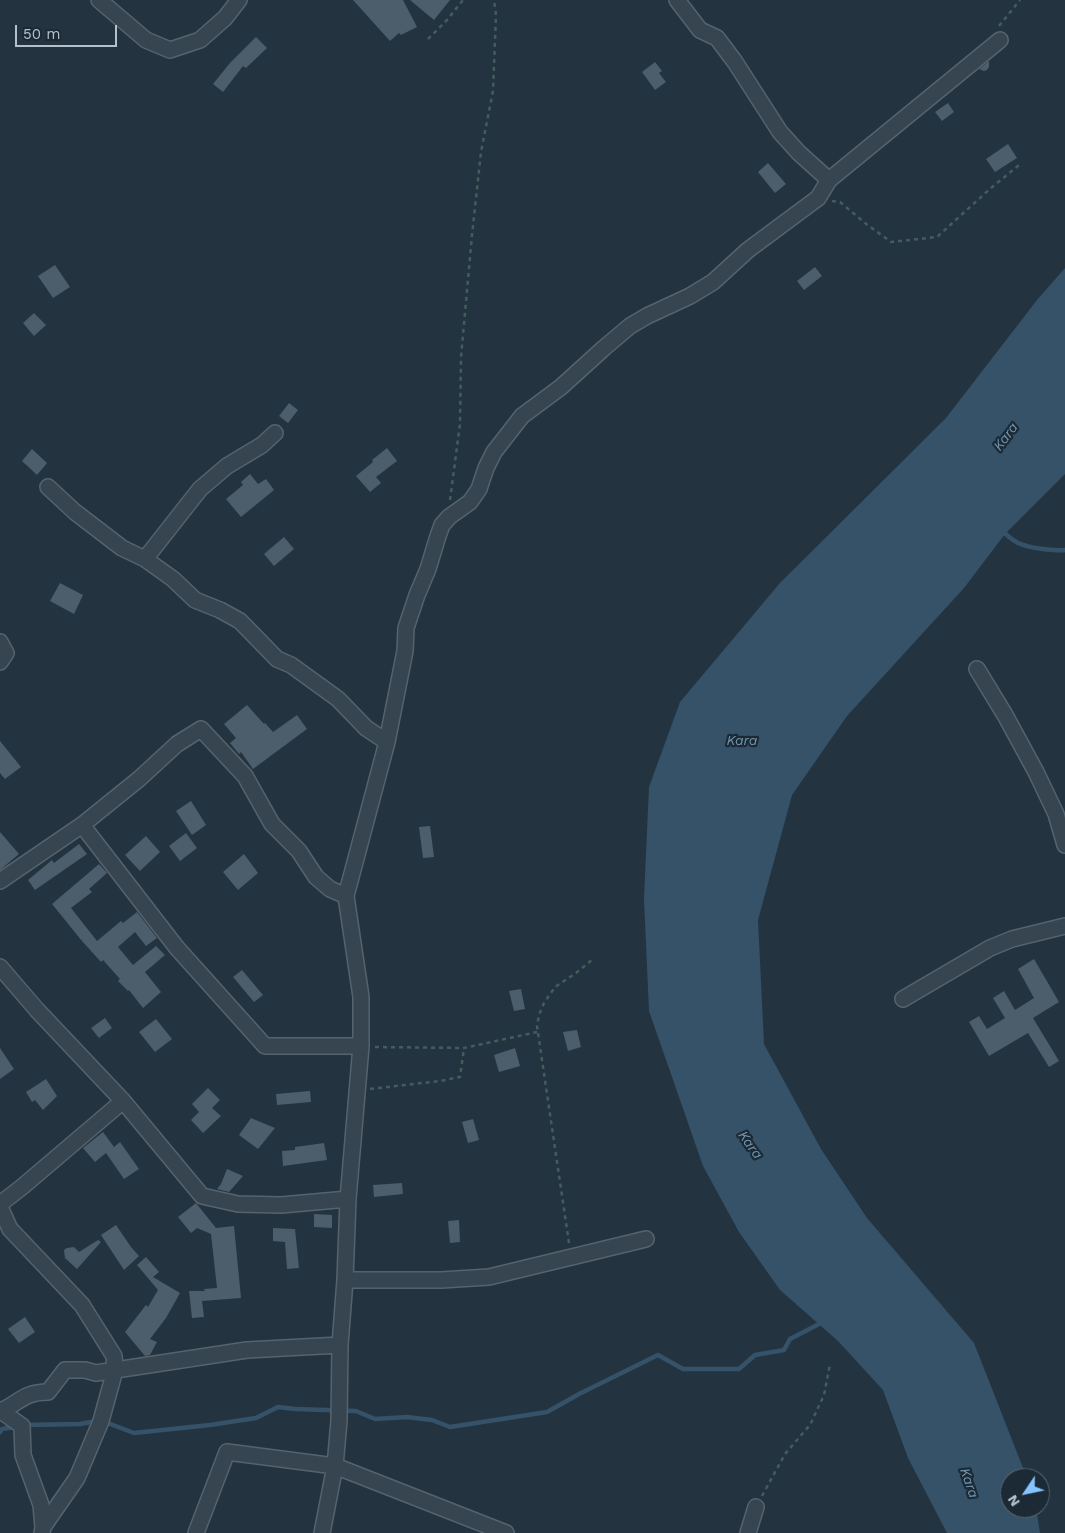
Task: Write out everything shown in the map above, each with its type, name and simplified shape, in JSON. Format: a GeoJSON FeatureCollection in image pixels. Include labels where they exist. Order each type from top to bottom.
{"type":"FeatureCollection","features":[{"type":"Feature","properties":{"kind":"street"},"geometry":{"type":"LineString","coordinates":[[99,0],[146,40],[170,50],[200,40],[225,18],[240,0]]}},
{"type":"Feature","properties":{"kind":"street"},"geometry":{"type":"LineString","coordinates":[[677,0],[700,30],[717,38],[735,62],[780,132],[799,153],[829,180]]}},
{"type":"Feature","properties":{"kind":"street"},"geometry":{"type":"LineString","coordinates":[[322,1533],[335,1466],[340,1421],[340,1344],[348,1199],[361,1046],[361,997],[346,896],[388,742],[405,650],[406,628],[442,525],[449,516],[470,502],[479,489],[494,452],[522,416],[562,387],[630,326],[690,296],[713,282],[748,250],[818,198],[829,180],[1000,40]]}},
{"type":"Feature","properties":{"kind":"street"},"geometry":{"type":"LineString","coordinates":[[145,559],[200,489],[227,466],[262,445],[275,433]]}},
{"type":"Feature","properties":{"kind":"street"},"geometry":{"type":"LineString","coordinates":[[48,487],[122,548],[145,559],[173,579],[195,600],[220,610],[240,621],[278,659],[292,665],[338,699],[366,728],[388,742]]}},
{"type":"Feature","properties":{"kind":"street"},"geometry":{"type":"LineString","coordinates":[[0,642],[6,654],[0,662]]}},
{"type":"Feature","properties":{"kind":"street"},"geometry":{"type":"LineString","coordinates":[[977,669],[1036,772],[1056,814],[1065,845]]}},
{"type":"Feature","properties":{"kind":"street"},"geometry":{"type":"LineString","coordinates":[[0,881],[82,825],[139,779],[177,744],[202,729],[245,776],[272,824],[300,851],[316,877],[330,890],[346,896]]}},
{"type":"Feature","properties":{"kind":"street"},"geometry":{"type":"LineString","coordinates":[[82,825],[177,948],[265,1046],[361,1046]]}},
{"type":"Feature","properties":{"kind":"street"},"geometry":{"type":"LineString","coordinates":[[903,999],[990,948],[1012,938],[1065,926]]}},
{"type":"Feature","properties":{"kind":"street"},"geometry":{"type":"LineString","coordinates":[[0,967],[37,1010],[123,1101],[202,1196],[238,1204],[281,1205],[348,1199]]}},
{"type":"Feature","properties":{"kind":"street"},"geometry":{"type":"LineString","coordinates":[[42,1530],[77,1478],[101,1421],[115,1370],[114,1356],[82,1305],[10,1229],[0,1205],[123,1101]]}},
{"type":"Feature","properties":{"kind":"street"},"geometry":{"type":"LineString","coordinates":[[345,1280],[441,1280],[489,1277],[646,1239]]}},
{"type":"Feature","properties":{"kind":"street"},"geometry":{"type":"LineString","coordinates":[[1,1411],[12,1406],[24,1396],[48,1392],[65,1370],[85,1370],[96,1373],[248,1350],[340,1344]]}},
{"type":"Feature","properties":{"kind":"street"},"geometry":{"type":"LineString","coordinates":[[1,1411],[22,1426],[24,1455],[41,1506],[42,1530]]}},
{"type":"Feature","properties":{"kind":"street"},"geometry":{"type":"LineString","coordinates":[[196,1533],[227,1452],[335,1466],[506,1533]]}},
{"type":"Feature","properties":{"kind":"street"},"geometry":{"type":"LineString","coordinates":[[748,1533],[756,1507]]}},
{"type":"Feature","properties":{"kind":"path"},"geometry":{"type":"LineString","coordinates":[[428,39],[463,0]]}},
{"type":"Feature","properties":{"kind":"path"},"geometry":{"type":"LineString","coordinates":[[449,516],[451,484],[460,424],[462,348],[480,152],[493,91],[496,15],[494,0]]}},
{"type":"Feature","properties":{"kind":"path"},"geometry":{"type":"LineString","coordinates":[[1000,40],[998,27],[1020,0]]}},
{"type":"Feature","properties":{"kind":"path"},"geometry":{"type":"LineString","coordinates":[[818,198],[840,202],[891,242],[937,237],[990,188],[1019,165]]}},
{"type":"Feature","properties":{"kind":"path"},"geometry":{"type":"LineString","coordinates":[[571,1257],[537,1032],[539,1015],[555,986],[576,973],[593,959]]}},
{"type":"Feature","properties":{"kind":"path"},"geometry":{"type":"LineString","coordinates":[[361,1046],[464,1048],[537,1032]]}},
{"type":"Feature","properties":{"kind":"path"},"geometry":{"type":"LineString","coordinates":[[356,1091],[460,1077],[464,1048]]}},
{"type":"Feature","properties":{"kind":"path"},"geometry":{"type":"LineString","coordinates":[[756,1507],[785,1454],[810,1426],[824,1395],[830,1364]]}},
{"type":"Feature","properties":{"kind":"water","name":"Kara"},"geometry":{"type":"Polygon","coordinates":[[[1065,268],[1065,474],[1005,534],[964,588],[847,716],[792,795],[758,920],[764,1044],[821,1149],[867,1218],[974,1343],[1023,1468],[1000,1468],[1000,1518],[1038,1518],[1040,1533],[947,1533],[908,1458],[883,1390],[838,1341],[780,1290],[739,1232],[703,1166],[649,1011],[644,899],[649,787],[680,702],[780,583],[946,418],[1037,300],[1065,268]]]}},
{"type":"Feature","properties":{"kind":"building"},"geometry":{"type":"Polygon","coordinates":[[[353,0],[403,0],[417,27],[401,35],[399,33],[390,41],[353,0]]]}},
{"type":"Feature","properties":{"kind":"building"},"geometry":{"type":"Polygon","coordinates":[[[410,0],[450,0],[434,20],[410,0]]]}},
{"type":"Feature","properties":{"kind":"building"},"geometry":{"type":"Polygon","coordinates":[[[256,37],[267,48],[246,68],[243,66],[223,92],[213,84],[230,63],[256,37]]]}},
{"type":"Feature","properties":{"kind":"building"},"geometry":{"type":"Polygon","coordinates":[[[989,61],[987,70],[979,69],[989,61]]]}},
{"type":"Feature","properties":{"kind":"building"},"geometry":{"type":"Polygon","coordinates":[[[655,62],[662,71],[659,73],[666,82],[655,90],[642,72],[655,62]]]}},
{"type":"Feature","properties":{"kind":"building"},"geometry":{"type":"Polygon","coordinates":[[[948,103],[954,112],[942,121],[935,112],[948,103]]]}},
{"type":"Feature","properties":{"kind":"building"},"geometry":{"type":"Polygon","coordinates":[[[1008,144],[1017,158],[995,172],[986,159],[1008,144]]]}},
{"type":"Feature","properties":{"kind":"building"},"geometry":{"type":"Polygon","coordinates":[[[768,163],[786,184],[775,193],[758,172],[768,163]]]}},
{"type":"Feature","properties":{"kind":"building"},"geometry":{"type":"Polygon","coordinates":[[[55,265],[70,287],[53,298],[38,276],[55,265]]]}},
{"type":"Feature","properties":{"kind":"building"},"geometry":{"type":"Polygon","coordinates":[[[815,267],[822,276],[804,290],[797,281],[815,267]]]}},
{"type":"Feature","properties":{"kind":"building"},"geometry":{"type":"Polygon","coordinates":[[[34,313],[46,325],[34,336],[23,323],[34,313]]]}},
{"type":"Feature","properties":{"kind":"building"},"geometry":{"type":"Polygon","coordinates":[[[289,403],[298,410],[288,423],[279,416],[289,403]]]}},
{"type":"Feature","properties":{"kind":"building"},"geometry":{"type":"Polygon","coordinates":[[[387,448],[397,461],[376,477],[381,483],[370,492],[356,476],[387,448]]]}},
{"type":"Feature","properties":{"kind":"building"},"geometry":{"type":"Polygon","coordinates":[[[32,449],[47,463],[37,475],[22,461],[32,449]]]}},
{"type":"Feature","properties":{"kind":"building"},"geometry":{"type":"Polygon","coordinates":[[[250,474],[258,484],[266,479],[274,490],[241,517],[226,499],[243,485],[241,482],[250,474]]]}},
{"type":"Feature","properties":{"kind":"building"},"geometry":{"type":"Polygon","coordinates":[[[284,537],[294,549],[274,566],[264,554],[284,537]]]}},
{"type":"Feature","properties":{"kind":"building"},"geometry":{"type":"Polygon","coordinates":[[[60,583],[83,595],[74,614],[50,601],[60,583]]]}},
{"type":"Feature","properties":{"kind":"building"},"geometry":{"type":"Polygon","coordinates":[[[247,705],[273,732],[297,715],[307,729],[253,769],[241,752],[239,754],[230,743],[236,738],[224,724],[247,705]]]}},
{"type":"Feature","properties":{"kind":"building"},"geometry":{"type":"Polygon","coordinates":[[[0,741],[21,767],[5,779],[0,773],[0,741]]]}},
{"type":"Feature","properties":{"kind":"building"},"geometry":{"type":"Polygon","coordinates":[[[191,801],[206,825],[192,835],[176,811],[191,801]]]}},
{"type":"Feature","properties":{"kind":"building"},"geometry":{"type":"Polygon","coordinates":[[[430,826],[434,857],[423,858],[419,827],[430,826]]]}},
{"type":"Feature","properties":{"kind":"building"},"geometry":{"type":"Polygon","coordinates":[[[0,832],[19,854],[0,870],[0,832]]]}},
{"type":"Feature","properties":{"kind":"building"},"geometry":{"type":"Polygon","coordinates":[[[186,833],[197,848],[180,861],[169,846],[186,833]]]}},
{"type":"Feature","properties":{"kind":"building"},"geometry":{"type":"Polygon","coordinates":[[[146,836],[160,852],[140,871],[125,855],[146,836]]]}},
{"type":"Feature","properties":{"kind":"building"},"geometry":{"type":"Polygon","coordinates":[[[79,844],[87,854],[35,890],[28,880],[52,860],[54,863],[79,844]]]}},
{"type":"Feature","properties":{"kind":"building"},"geometry":{"type":"Polygon","coordinates":[[[244,854],[258,873],[238,890],[223,872],[244,854]]]}},
{"type":"Feature","properties":{"kind":"building"},"geometry":{"type":"Polygon","coordinates":[[[99,864],[107,873],[89,889],[92,892],[71,908],[97,941],[121,921],[123,923],[137,912],[157,938],[146,946],[135,932],[118,947],[133,965],[156,946],[165,955],[145,972],[161,992],[143,1008],[129,990],[118,981],[120,979],[103,960],[101,962],[82,941],[52,904],[99,864]]]}},
{"type":"Feature","properties":{"kind":"building"},"geometry":{"type":"Polygon","coordinates":[[[1034,959],[1059,1002],[1033,1018],[1059,1061],[1049,1067],[1028,1033],[989,1056],[969,1022],[979,1016],[987,1029],[1005,1018],[993,998],[1004,991],[1015,1010],[1034,998],[1018,969],[1034,959]]]}},
{"type":"Feature","properties":{"kind":"building"},"geometry":{"type":"Polygon","coordinates":[[[242,970],[263,995],[254,1002],[233,977],[242,970]]]}},
{"type":"Feature","properties":{"kind":"building"},"geometry":{"type":"Polygon","coordinates":[[[521,989],[525,1009],[514,1011],[509,991],[521,989]]]}},
{"type":"Feature","properties":{"kind":"building"},"geometry":{"type":"Polygon","coordinates":[[[105,1018],[112,1028],[99,1038],[91,1028],[105,1018]]]}},
{"type":"Feature","properties":{"kind":"building"},"geometry":{"type":"Polygon","coordinates":[[[156,1019],[172,1039],[155,1052],[139,1032],[156,1019]]]}},
{"type":"Feature","properties":{"kind":"building"},"geometry":{"type":"Polygon","coordinates":[[[577,1030],[581,1047],[568,1051],[563,1032],[577,1030]]]}},
{"type":"Feature","properties":{"kind":"building"},"geometry":{"type":"Polygon","coordinates":[[[0,1048],[14,1069],[0,1079],[0,1048]]]}},
{"type":"Feature","properties":{"kind":"building"},"geometry":{"type":"Polygon","coordinates":[[[515,1048],[520,1066],[499,1072],[494,1055],[515,1048]]]}},
{"type":"Feature","properties":{"kind":"building"},"geometry":{"type":"Polygon","coordinates":[[[46,1079],[57,1096],[43,1110],[35,1100],[32,1102],[26,1092],[46,1079]]]}},
{"type":"Feature","properties":{"kind":"building"},"geometry":{"type":"Polygon","coordinates":[[[208,1088],[220,1100],[212,1108],[221,1116],[203,1133],[191,1120],[199,1112],[192,1104],[208,1088]]]}},
{"type":"Feature","properties":{"kind":"building"},"geometry":{"type":"Polygon","coordinates":[[[310,1091],[311,1102],[277,1105],[276,1094],[310,1091]]]}},
{"type":"Feature","properties":{"kind":"building"},"geometry":{"type":"Polygon","coordinates":[[[251,1118],[275,1128],[258,1149],[239,1135],[251,1118]]]}},
{"type":"Feature","properties":{"kind":"building"},"geometry":{"type":"Polygon","coordinates":[[[473,1119],[479,1140],[468,1143],[462,1122],[473,1119]]]}},
{"type":"Feature","properties":{"kind":"building"},"geometry":{"type":"Polygon","coordinates":[[[103,1132],[114,1147],[120,1142],[139,1169],[124,1179],[106,1153],[95,1162],[83,1148],[103,1132]]]}},
{"type":"Feature","properties":{"kind":"building"},"geometry":{"type":"Polygon","coordinates":[[[324,1143],[327,1160],[283,1166],[282,1151],[324,1143]]]}},
{"type":"Feature","properties":{"kind":"building"},"geometry":{"type":"Polygon","coordinates":[[[227,1169],[243,1176],[229,1192],[217,1189],[227,1169]]]}},
{"type":"Feature","properties":{"kind":"building"},"geometry":{"type":"Polygon","coordinates":[[[402,1183],[403,1194],[374,1197],[373,1185],[402,1183]]]}},
{"type":"Feature","properties":{"kind":"building"},"geometry":{"type":"Polygon","coordinates":[[[196,1203],[216,1228],[234,1226],[241,1298],[202,1301],[204,1317],[192,1318],[189,1291],[205,1291],[204,1289],[217,1288],[211,1234],[197,1228],[191,1233],[178,1217],[196,1203]]]}},
{"type":"Feature","properties":{"kind":"building"},"geometry":{"type":"Polygon","coordinates":[[[314,1214],[332,1215],[332,1228],[314,1227],[314,1214]]]}},
{"type":"Feature","properties":{"kind":"building"},"geometry":{"type":"Polygon","coordinates":[[[459,1220],[460,1242],[450,1243],[448,1221],[459,1220]]]}},
{"type":"Feature","properties":{"kind":"building"},"geometry":{"type":"Polygon","coordinates":[[[116,1225],[139,1256],[124,1270],[101,1235],[116,1225]]]}},
{"type":"Feature","properties":{"kind":"building"},"geometry":{"type":"Polygon","coordinates":[[[273,1228],[295,1229],[299,1268],[287,1269],[285,1242],[273,1241],[273,1228]]]}},
{"type":"Feature","properties":{"kind":"building"},"geometry":{"type":"Polygon","coordinates":[[[98,1240],[101,1242],[77,1269],[65,1258],[64,1250],[67,1248],[74,1247],[79,1252],[98,1240]]]}},
{"type":"Feature","properties":{"kind":"building"},"geometry":{"type":"Polygon","coordinates":[[[146,1257],[159,1272],[153,1277],[180,1293],[166,1318],[150,1339],[157,1342],[150,1355],[145,1356],[125,1332],[146,1305],[148,1307],[158,1290],[137,1265],[146,1257]]]}},
{"type":"Feature","properties":{"kind":"building"},"geometry":{"type":"Polygon","coordinates":[[[25,1317],[35,1332],[19,1343],[8,1329],[25,1317]]]}},
{"type":"Feature","properties":{"kind":"waterway"},"geometry":{"type":"LineString","coordinates":[[1002,531],[1022,545],[1041,549],[1065,550]]}},
{"type":"Feature","properties":{"kind":"waterway"},"geometry":{"type":"LineString","coordinates":[[105,1422],[134,1433],[256,1418],[278,1407],[356,1411],[375,1419],[407,1417],[432,1420],[450,1427],[547,1412],[658,1355],[683,1369],[739,1369],[755,1355],[784,1350],[790,1339],[823,1322]]}},
{"type":"Feature","properties":{"kind":"waterway"},"geometry":{"type":"LineString","coordinates":[[25,1425],[80,1424],[97,1421]]}},
{"type":"Feature","properties":{"kind":"waterway"},"geometry":{"type":"LineString","coordinates":[[0,1432],[2,1429],[15,1427]]}}]}
